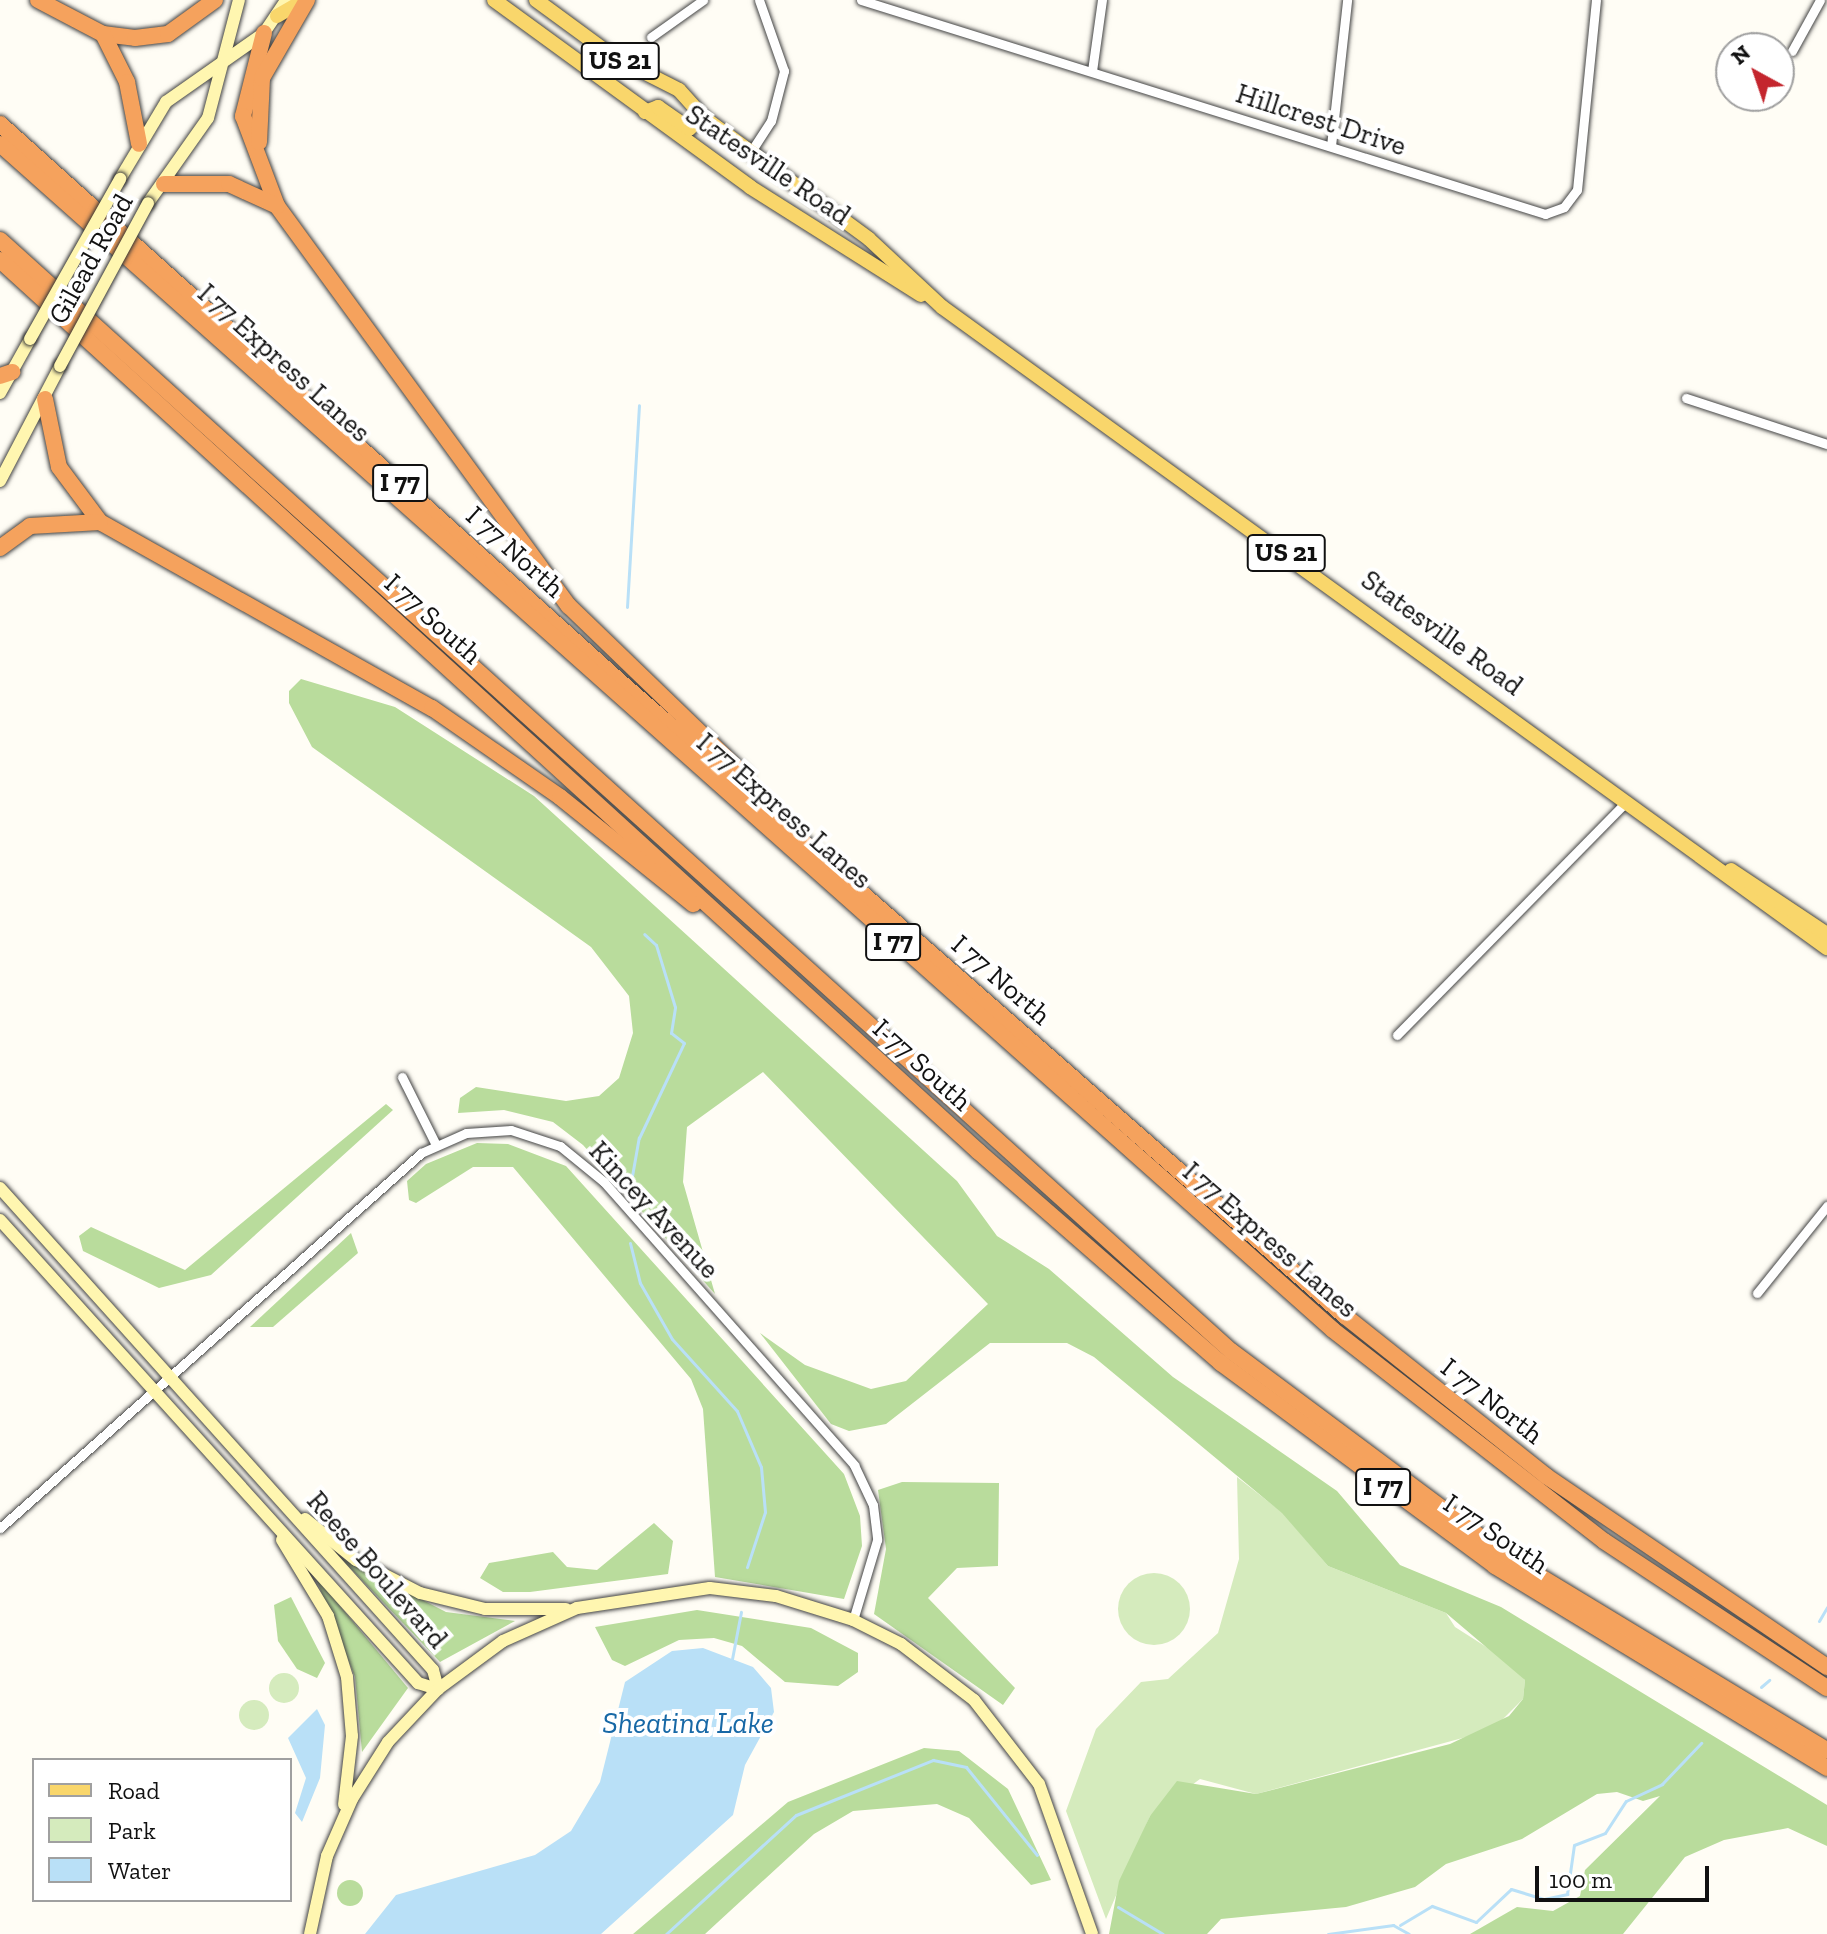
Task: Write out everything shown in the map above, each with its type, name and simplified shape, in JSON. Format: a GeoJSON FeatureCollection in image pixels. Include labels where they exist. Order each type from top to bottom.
{"type":"FeatureCollection","features":[{"type":"Feature","properties":{"kind":"highway"},"geometry":{"type":"LineString","coordinates":[[38,0],[103,34],[168,34],[215,0]]}},
{"type":"Feature","properties":{"kind":"highway"},"geometry":{"type":"LineString","coordinates":[[260,155],[262,78],[306,0]]}},
{"type":"Feature","properties":{"kind":"highway"},"geometry":{"type":"LineString","coordinates":[[264,33],[243,101],[277,206],[569,606],[779,807],[803,839]]}},
{"type":"Feature","properties":{"kind":"highway"},"geometry":{"type":"LineString","coordinates":[[103,34],[127,82],[139,144]]}},
{"type":"Feature","properties":{"kind":"highway","name":"I 77 North"},"geometry":{"type":"LineString","coordinates":[[0,124],[803,839],[1410,1370],[1615,1526],[1827,1667]]}},
{"type":"Feature","properties":{"kind":"highway","name":"I 77 Express Lanes"},"geometry":{"type":"LineString","coordinates":[[0,144],[1333,1330],[1593,1533],[1827,1688]]}},
{"type":"Feature","properties":{"kind":"highway"},"geometry":{"type":"LineString","coordinates":[[164,184],[215,181],[277,206]]}},
{"type":"Feature","properties":{"kind":"highway","name":"I 77"},"geometry":{"type":"LineString","coordinates":[[0,240],[1231,1351],[1515,1562],[1827,1750]]}},
{"type":"Feature","properties":{"kind":"highway","name":"I 77 South"},"geometry":{"type":"LineString","coordinates":[[0,260],[831,1016]]}},
{"type":"Feature","properties":{"kind":"highway"},"geometry":{"type":"LineString","coordinates":[[45,399],[59,467],[100,522],[475,736],[831,1016]]}},
{"type":"Feature","properties":{"kind":"highway"},"geometry":{"type":"LineString","coordinates":[[0,548],[30,526],[100,522]]}},
{"type":"Feature","properties":{"kind":"highway","name":"I-77 South"},"geometry":{"type":"LineString","coordinates":[[831,1016],[979,1152]]}},
{"type":"Feature","properties":{"kind":"highway","name":"I 77 South"},"geometry":{"type":"LineString","coordinates":[[979,1152],[1156,1308],[1367,1476],[1566,1613],[1827,1768]]}},
{"type":"Feature","properties":{"kind":"main road"},"geometry":{"type":"LineString","coordinates":[[277,16],[306,0]]}},
{"type":"Feature","properties":{"kind":"main road","name":"Statesville Road"},"geometry":{"type":"LineString","coordinates":[[494,0],[645,112],[942,307],[1717,862],[1827,934]]}},
{"type":"Feature","properties":{"kind":"main road","name":"Statesville Road"},"geometry":{"type":"LineString","coordinates":[[536,0],[630,67],[679,90],[703,117],[869,239],[942,307]]}},
{"type":"Feature","properties":{"kind":"main road"},"geometry":{"type":"LineString","coordinates":[[645,112],[658,107],[689,129],[703,117]]}},
{"type":"Feature","properties":{"kind":"main road","name":"Statesville Road"},"geometry":{"type":"LineString","coordinates":[[1717,862],[1827,948]]}},
{"type":"Feature","properties":{"kind":"street","name":"Gilead Road"},"geometry":{"type":"LineString","coordinates":[[0,481],[148,203],[208,118],[239,0]]}},
{"type":"Feature","properties":{"kind":"street","name":"Gilead Road"},"geometry":{"type":"LineString","coordinates":[[0,393],[6,374],[30,339],[139,144],[166,102],[264,33],[286,0]]}},
{"type":"Feature","properties":{"kind":"street"},"geometry":{"type":"LineString","coordinates":[[651,37],[703,0]]}},
{"type":"Feature","properties":{"kind":"street"},"geometry":{"type":"LineString","coordinates":[[750,153],[771,121],[784,71],[759,0]]}},
{"type":"Feature","properties":{"kind":"street","name":"Hillcrest Drive"},"geometry":{"type":"LineString","coordinates":[[861,0],[1534,212],[1564,207],[1577,190],[1596,0]]}},
{"type":"Feature","properties":{"kind":"street"},"geometry":{"type":"LineString","coordinates":[[1092,71],[1102,0]]}},
{"type":"Feature","properties":{"kind":"street"},"geometry":{"type":"LineString","coordinates":[[1331,146],[1347,0]]}},
{"type":"Feature","properties":{"kind":"street"},"geometry":{"type":"LineString","coordinates":[[1795,46],[1820,0]]}},
{"type":"Feature","properties":{"kind":"street"},"geometry":{"type":"LineString","coordinates":[[1686,398],[1827,444]]}},
{"type":"Feature","properties":{"kind":"street"},"geometry":{"type":"LineString","coordinates":[[1397,1035],[1629,799]]}},
{"type":"Feature","properties":{"kind":"street"},"geometry":{"type":"LineString","coordinates":[[402,1077],[436,1145]]}},
{"type":"Feature","properties":{"kind":"street","name":"Kincey Avenue"},"geometry":{"type":"LineString","coordinates":[[0,1528],[171,1374],[436,1145],[466,1133],[511,1130],[577,1156],[854,1465],[873,1505],[877,1540],[853,1620]]}},
{"type":"Feature","properties":{"kind":"street","name":"Reese Boulevard"},"geometry":{"type":"LineString","coordinates":[[0,1188],[171,1374],[433,1670],[438,1689]]}},
{"type":"Feature","properties":{"kind":"street"},"geometry":{"type":"LineString","coordinates":[[1757,1293],[1827,1206]]}},
{"type":"Feature","properties":{"kind":"street","name":"Reese Boulevard"},"geometry":{"type":"LineString","coordinates":[[0,1220],[418,1683],[438,1689]]}},
{"type":"Feature","properties":{"kind":"street"},"geometry":{"type":"LineString","coordinates":[[259,1508],[311,1584],[339,1648],[352,1720],[343,1817],[310,1934]]}},
{"type":"Feature","properties":{"kind":"street"},"geometry":{"type":"LineString","coordinates":[[293,1510],[356,1560],[432,1597],[485,1609],[577,1608],[710,1588],[776,1596],[853,1620],[946,1675],[1016,1748],[1048,1804],[1092,1934]]}},
{"type":"Feature","properties":{"kind":"street"},"geometry":{"type":"LineString","coordinates":[[343,1817],[388,1742],[438,1689],[503,1641],[577,1608]]}},
{"type":"Feature","properties":{"kind":"green space"},"geometry":{"type":"Polygon","coordinates":[[[301,679],[395,707],[534,796],[957,1181],[997,1236],[1049,1269],[1173,1377],[1337,1491],[1400,1565],[1501,1607],[1827,1805],[1827,1846],[1788,1828],[1724,1840],[1685,1857],[1623,1934],[1470,1934],[1517,1907],[1553,1911],[1580,1896],[1585,1870],[1660,1796],[1643,1801],[1617,1792],[1597,1794],[1522,1839],[1446,1864],[1415,1887],[1346,1907],[1221,1919],[1207,1934],[1109,1934],[1119,1881],[1150,1816],[1177,1781],[1256,1794],[1450,1744],[1509,1716],[1523,1699],[1525,1680],[1446,1613],[1328,1566],[1282,1513],[1094,1357],[1067,1343],[990,1343],[886,1424],[849,1431],[831,1424],[760,1333],[805,1365],[871,1389],[906,1381],[988,1304],[763,1072],[687,1127],[683,1182],[715,1294],[583,1145],[553,1122],[504,1110],[458,1113],[460,1098],[476,1087],[566,1101],[599,1096],[619,1078],[633,1033],[629,996],[591,947],[312,747],[289,703],[289,691],[301,679]]]}},
{"type":"Feature","properties":{"kind":"green space"},"geometry":{"type":"Polygon","coordinates":[[[386,1104],[393,1110],[211,1275],[159,1288],[83,1251],[79,1236],[91,1227],[185,1270],[386,1104]]]}},
{"type":"Feature","properties":{"kind":"green space"},"geometry":{"type":"Polygon","coordinates":[[[477,1143],[508,1144],[566,1166],[844,1474],[860,1516],[862,1546],[844,1599],[715,1577],[703,1409],[691,1379],[513,1167],[473,1167],[416,1203],[409,1200],[407,1181],[426,1164],[477,1143]]]}},
{"type":"Feature","properties":{"kind":"green space"},"geometry":{"type":"Polygon","coordinates":[[[351,1233],[358,1253],[273,1327],[250,1327],[351,1233]]]}},
{"type":"Feature","properties":{"kind":"green space"},"geometry":{"type":"Polygon","coordinates":[[[1237,1477],[1283,1513],[1328,1566],[1446,1613],[1455,1627],[1513,1664],[1525,1680],[1523,1699],[1492,1730],[1256,1794],[1200,1779],[1150,1816],[1106,1919],[1066,1811],[1096,1729],[1141,1682],[1168,1679],[1218,1633],[1239,1559],[1237,1477]]]}},
{"type":"Feature","properties":{"kind":"green space"},"geometry":{"type":"Polygon","coordinates":[[[902,1482],[999,1483],[998,1566],[957,1568],[928,1598],[1015,1688],[1003,1705],[874,1614],[886,1549],[878,1490],[902,1482]]]}},
{"type":"Feature","properties":{"kind":"green space"},"geometry":{"type":"Polygon","coordinates":[[[654,1523],[673,1541],[668,1574],[530,1592],[503,1592],[480,1578],[489,1563],[553,1552],[567,1567],[597,1570],[654,1523]]]}},
{"type":"Feature","properties":{"kind":"green space"},"geometry":{"type":"Polygon","coordinates":[[[341,1558],[446,1612],[515,1621],[440,1662],[341,1558]]]}},
{"type":"Feature","properties":{"kind":"green space"},"geometry":{"type":"Polygon","coordinates":[[[1154,1573],[1174,1579],[1184,1589],[1190,1609],[1184,1629],[1174,1639],[1154,1645],[1134,1639],[1124,1629],[1118,1609],[1124,1589],[1134,1579],[1154,1573]]]}},
{"type":"Feature","properties":{"kind":"green space"},"geometry":{"type":"Polygon","coordinates":[[[315,1576],[408,1688],[362,1752],[355,1677],[315,1576]]]}},
{"type":"Feature","properties":{"kind":"green space"},"geometry":{"type":"Polygon","coordinates":[[[291,1597],[325,1663],[317,1678],[297,1669],[278,1641],[274,1605],[291,1597]]]}},
{"type":"Feature","properties":{"kind":"green space"},"geometry":{"type":"Polygon","coordinates":[[[697,1610],[811,1628],[858,1653],[858,1672],[838,1686],[785,1682],[742,1646],[714,1638],[679,1640],[625,1666],[612,1660],[595,1627],[697,1610]]]}},
{"type":"Feature","properties":{"kind":"green space"},"geometry":{"type":"Polygon","coordinates":[[[284,1673],[295,1677],[299,1688],[295,1699],[284,1703],[273,1699],[269,1688],[273,1677],[284,1673]]]}},
{"type":"Feature","properties":{"kind":"green space"},"geometry":{"type":"Polygon","coordinates":[[[254,1700],[265,1704],[269,1715],[265,1726],[254,1730],[243,1726],[239,1715],[243,1704],[254,1700]]]}},
{"type":"Feature","properties":{"kind":"green space"},"geometry":{"type":"Polygon","coordinates":[[[924,1748],[959,1751],[1008,1789],[1051,1880],[1031,1885],[969,1818],[937,1804],[853,1811],[814,1834],[705,1934],[633,1934],[788,1802],[924,1748]]]}},
{"type":"Feature","properties":{"kind":"green space"},"geometry":{"type":"Polygon","coordinates":[[[350,1880],[359,1884],[363,1893],[359,1902],[350,1906],[341,1902],[337,1893],[341,1884],[350,1880]]]}},
{"type":"Feature","properties":{"kind":"water","name":"Sheatina Lake"},"geometry":{"type":"Polygon","coordinates":[[[703,1648],[753,1667],[771,1688],[774,1712],[745,1765],[733,1815],[601,1934],[365,1934],[396,1895],[535,1855],[571,1831],[600,1782],[625,1682],[672,1651],[703,1648]]]}},
{"type":"Feature","properties":{"kind":"water"},"geometry":{"type":"Polygon","coordinates":[[[317,1709],[325,1725],[320,1778],[302,1822],[295,1813],[306,1778],[288,1738],[317,1709]]]}},
{"type":"Feature","properties":{"kind":"waterway"},"geometry":{"type":"LineString","coordinates":[[627,607],[639,405]]}},
{"type":"Feature","properties":{"kind":"waterway"},"geometry":{"type":"LineString","coordinates":[[632,1176],[639,1138],[684,1043],[671,1033],[675,1007],[656,945],[644,934]]}},
{"type":"Feature","properties":{"kind":"waterway"},"geometry":{"type":"LineString","coordinates":[[630,1243],[640,1283],[672,1339],[737,1411],[761,1467],[765,1512],[747,1567]]}},
{"type":"Feature","properties":{"kind":"waterway"},"geometry":{"type":"LineString","coordinates":[[1819,1621],[1827,1607]]}},
{"type":"Feature","properties":{"kind":"waterway"},"geometry":{"type":"LineString","coordinates":[[732,1659],[741,1612]]}},
{"type":"Feature","properties":{"kind":"waterway"},"geometry":{"type":"LineString","coordinates":[[1761,1687],[1769,1680]]}},
{"type":"Feature","properties":{"kind":"waterway"},"geometry":{"type":"LineString","coordinates":[[1400,1925],[1432,1906],[1476,1922],[1511,1889],[1544,1899],[1567,1894],[1574,1845],[1605,1833],[1626,1801],[1662,1784],[1701,1743]]}},
{"type":"Feature","properties":{"kind":"waterway"},"geometry":{"type":"LineString","coordinates":[[666,1934],[796,1815],[933,1760],[966,1767],[1037,1855]]}},
{"type":"Feature","properties":{"kind":"waterway"},"geometry":{"type":"LineString","coordinates":[[1118,1907],[1163,1934]]}},
{"type":"Feature","properties":{"kind":"waterway"},"geometry":{"type":"LineString","coordinates":[[1328,1934],[1393,1925],[1409,1934]]}}]}
